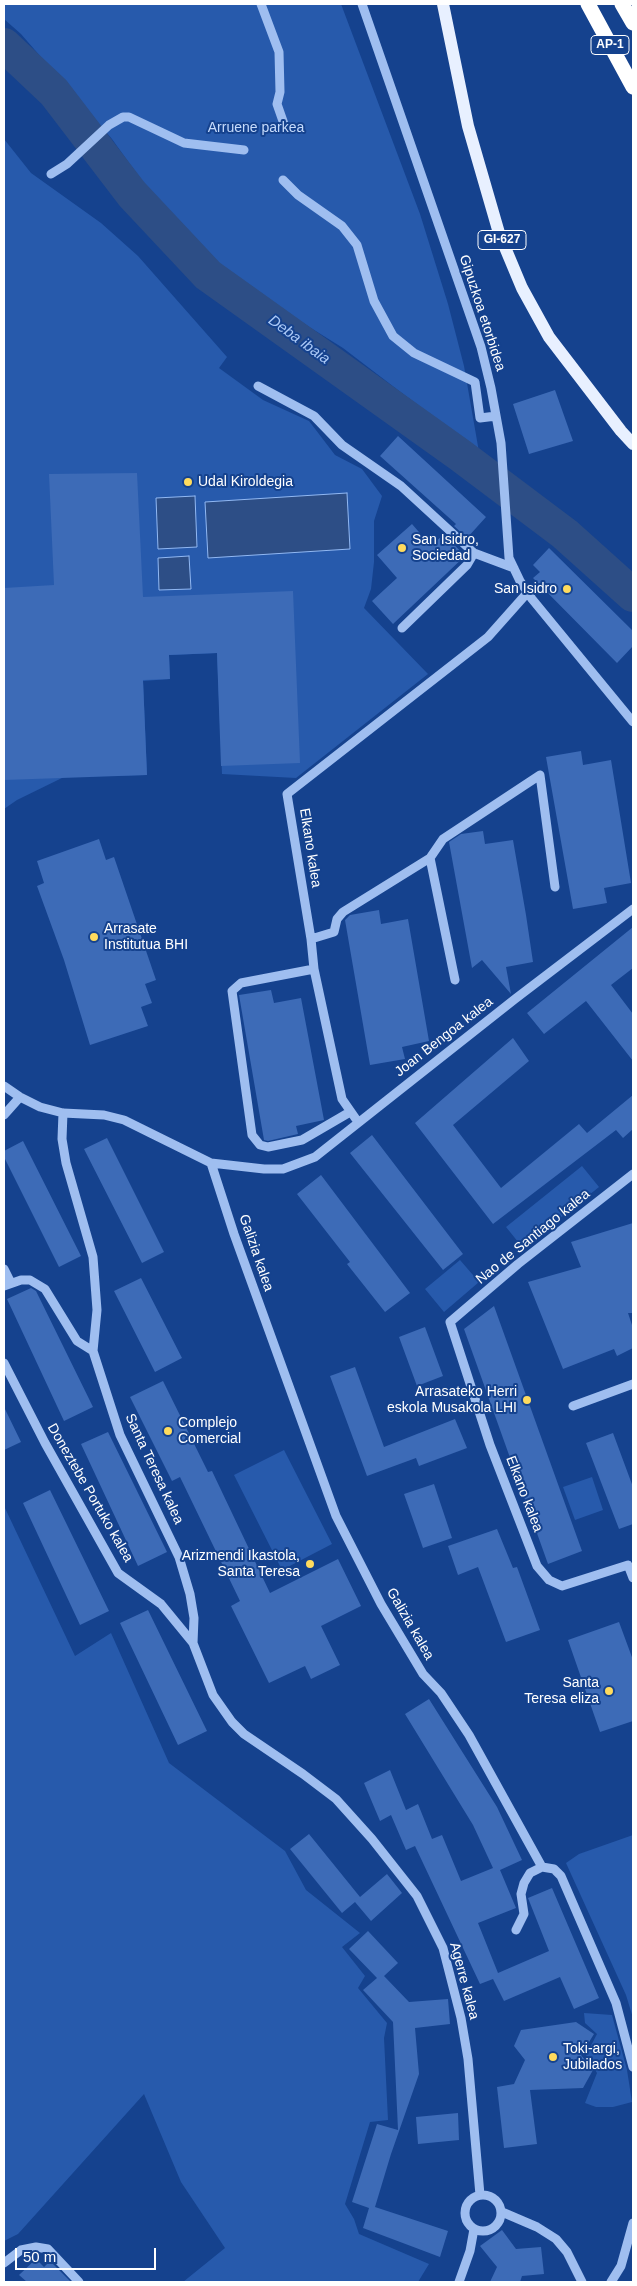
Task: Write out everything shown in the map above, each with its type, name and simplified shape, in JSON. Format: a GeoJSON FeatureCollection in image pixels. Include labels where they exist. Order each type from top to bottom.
{"type":"FeatureCollection","features":[{"type":"Feature","properties":{"kind":"highway","name":"AP-1"},"geometry":{"type":"LineString","coordinates":[[588,4],[633,87]]}},
{"type":"Feature","properties":{"kind":"highway","name":"AP-1"},"geometry":{"type":"LineString","coordinates":[[622,4],[633,23]]}},
{"type":"Feature","properties":{"kind":"main road","name":"GI-627"},"geometry":{"type":"LineString","coordinates":[[443,4],[468,126],[499,233],[522,288],[549,337],[633,444]]}},
{"type":"Feature","properties":{"kind":"street"},"geometry":{"type":"LineString","coordinates":[[261,4],[279,52],[280,92],[278,104],[284,124]]}},
{"type":"Feature","properties":{"kind":"street","name":"Gipuzkoa etorbidea"},"geometry":{"type":"LineString","coordinates":[[362,4],[481,346],[501,444],[509,558],[528,592],[633,722]]}},
{"type":"Feature","properties":{"kind":"street"},"geometry":{"type":"LineString","coordinates":[[51,174],[67,164],[110,125],[123,117],[129,117],[184,143],[244,150]]}},
{"type":"Feature","properties":{"kind":"street"},"geometry":{"type":"LineString","coordinates":[[284,180],[298,195],[342,226],[358,245],[374,301],[393,336],[414,353],[475,382],[480,418],[496,416]]}},
{"type":"Feature","properties":{"kind":"street"},"geometry":{"type":"LineString","coordinates":[[258,386],[314,416],[342,444],[401,486],[474,552],[514,568]]}},
{"type":"Feature","properties":{"kind":"street"},"geometry":{"type":"LineString","coordinates":[[402,628],[467,566],[474,552]]}},
{"type":"Feature","properties":{"kind":"street","name":"Elkano kalea"},"geometry":{"type":"LineString","coordinates":[[358,1122],[342,1099],[314,969],[311,939],[287,794],[488,637],[528,592]]}},
{"type":"Feature","properties":{"kind":"street"},"geometry":{"type":"LineString","coordinates":[[311,939],[334,932],[337,919],[343,912],[430,858],[443,839],[540,775],[555,887]]}},
{"type":"Feature","properties":{"kind":"street"},"geometry":{"type":"LineString","coordinates":[[430,858],[454,980]]}},
{"type":"Feature","properties":{"kind":"street","name":"Joan Bengoa kalea"},"geometry":{"type":"LineString","coordinates":[[4,1086],[20,1097],[40,1106],[64,1113],[104,1115],[124,1120],[211,1163],[264,1169],[283,1169],[315,1157],[633,909]]}},
{"type":"Feature","properties":{"kind":"street"},"geometry":{"type":"LineString","coordinates":[[314,969],[241,983],[232,990],[252,1135],[260,1145],[268,1147],[302,1140],[350,1112]]}},
{"type":"Feature","properties":{"kind":"street"},"geometry":{"type":"LineString","coordinates":[[4,1115],[20,1097]]}},
{"type":"Feature","properties":{"kind":"street","name":"Santa Teresa kalea"},"geometry":{"type":"LineString","coordinates":[[64,1113],[62,1139],[66,1163],[93,1257],[96,1310],[93,1351],[120,1435],[179,1556],[190,1594],[194,1618],[192,1643],[213,1695],[232,1722],[244,1734],[271,1752]]}},
{"type":"Feature","properties":{"kind":"street","name":"Galizia kalea"},"geometry":{"type":"LineString","coordinates":[[211,1163],[237,1243],[324,1489],[336,1516],[381,1604],[410,1649],[423,1674],[441,1693],[469,1735],[542,1867]]}},
{"type":"Feature","properties":{"kind":"street","name":"Nao de Santiago kalea"},"geometry":{"type":"LineString","coordinates":[[450,1322],[518,1264],[633,1174]]}},
{"type":"Feature","properties":{"kind":"street"},"geometry":{"type":"LineString","coordinates":[[4,1269],[7,1285],[30,1280],[45,1289],[77,1341],[93,1351]]}},
{"type":"Feature","properties":{"kind":"street","name":"Elkano kalea"},"geometry":{"type":"LineString","coordinates":[[450,1322],[490,1444],[537,1566],[548,1580],[562,1586],[631,1565],[633,1578]]}},
{"type":"Feature","properties":{"kind":"street","name":"Doneztebe Portuko kalea"},"geometry":{"type":"LineString","coordinates":[[4,1363],[44,1443],[118,1572],[160,1604],[192,1643]]}},
{"type":"Feature","properties":{"kind":"street"},"geometry":{"type":"LineString","coordinates":[[573,1406],[633,1384]]}},
{"type":"Feature","properties":{"kind":"street","name":"Agerre kalea"},"geometry":{"type":"LineString","coordinates":[[271,1752],[336,1799],[372,1839],[416,1896],[443,1948],[461,2018],[468,2059],[480,2195]]}},
{"type":"Feature","properties":{"kind":"street"},"geometry":{"type":"LineString","coordinates":[[516,1930],[524,1914],[521,1894],[524,1883],[530,1873],[542,1867],[554,1868],[561,1876],[616,2004],[633,2067]]}},
{"type":"Feature","properties":{"kind":"street"},"geometry":{"type":"LineString","coordinates":[[480,2195],[492,2196],[502,2212],[499,2223],[485,2232],[474,2229],[466,2219],[466,2207],[474,2197],[480,2195]]}},
{"type":"Feature","properties":{"kind":"street"},"geometry":{"type":"LineString","coordinates":[[502,2212],[537,2227],[556,2239],[567,2252],[582,2282]]}},
{"type":"Feature","properties":{"kind":"street"},"geometry":{"type":"LineString","coordinates":[[611,2282],[621,2266],[633,2223]]}},
{"type":"Feature","properties":{"kind":"street"},"geometry":{"type":"LineString","coordinates":[[459,2282],[470,2251],[474,2229]]}},
{"type":"Feature","properties":{"kind":"street"},"geometry":{"type":"LineString","coordinates":[[4,2263],[20,2250],[36,2247],[48,2249],[78,2282]]}},
{"type":"Feature","properties":{"kind":"green space","name":"Arruene parkea"},"geometry":{"type":"Polygon","coordinates":[[[4,4],[341,4],[420,214],[448,304],[464,366],[479,452],[343,348],[213,267],[156,201],[112,139],[21,34],[4,19],[4,4]]]}},
{"type":"Feature","properties":{"kind":"green space","name":"Udal Kiroldegia"},"geometry":{"type":"Polygon","coordinates":[[[4,139],[31,173],[101,223],[138,256],[227,357],[219,368],[263,400],[309,421],[335,455],[362,469],[382,496],[374,521],[374,562],[371,589],[364,608],[428,674],[296,778],[222,774],[217,653],[169,655],[170,679],[143,681],[147,775],[64,777],[17,800],[4,809],[4,139]]]}},
{"type":"Feature","properties":{"kind":"green space"},"geometry":{"type":"Polygon","coordinates":[[[582,1166],[599,1187],[523,1248],[506,1227],[582,1166]]]}},
{"type":"Feature","properties":{"kind":"green space"},"geometry":{"type":"Polygon","coordinates":[[[460,1260],[479,1282],[444,1312],[425,1289],[460,1260]]]}},
{"type":"Feature","properties":{"kind":"green space"},"geometry":{"type":"Polygon","coordinates":[[[284,1450],[332,1544],[282,1570],[234,1475],[284,1450]]]}},
{"type":"Feature","properties":{"kind":"green space"},"geometry":{"type":"Polygon","coordinates":[[[592,1477],[603,1510],[575,1520],[563,1487],[592,1477]]]}},
{"type":"Feature","properties":{"kind":"green space"},"geometry":{"type":"Polygon","coordinates":[[[4,1506],[75,1656],[111,1633],[169,1763],[285,1851],[306,1890],[360,1933],[342,1947],[365,1976],[358,1988],[387,2023],[384,2038],[388,2120],[370,2122],[345,2204],[354,2219],[359,2234],[429,2264],[418,2282],[183,2282],[225,2248],[181,2182],[144,2094],[18,2234],[4,2241],[4,1506]]]}},
{"type":"Feature","properties":{"kind":"green space"},"geometry":{"type":"Polygon","coordinates":[[[633,1835],[633,2018],[626,1995],[566,1863],[579,1854],[633,1835]]]}},
{"type":"Feature","properties":{"kind":"green space"},"geometry":{"type":"Polygon","coordinates":[[[584,2013],[612,2015],[627,2070],[632,2102],[613,2107],[596,2107],[585,2103],[597,2073],[586,2055],[597,2034],[585,2023],[584,2013]]]}},
{"type":"Feature","properties":{"kind":"shaded area"},"geometry":{"type":"Polygon","coordinates":[[[347,493],[350,549],[208,558],[205,502],[347,493]]]}},
{"type":"Feature","properties":{"kind":"shaded area"},"geometry":{"type":"Polygon","coordinates":[[[195,496],[197,547],[158,549],[156,498],[195,496]]]}},
{"type":"Feature","properties":{"kind":"shaded area"},"geometry":{"type":"Polygon","coordinates":[[[189,556],[191,589],[159,590],[158,558],[189,556]]]}},
{"type":"Feature","properties":{"kind":"building"},"geometry":{"type":"Polygon","coordinates":[[[555,390],[573,441],[529,454],[513,404],[555,390]]]}},
{"type":"Feature","properties":{"kind":"building"},"geometry":{"type":"Polygon","coordinates":[[[398,436],[486,517],[467,538],[454,526],[456,524],[380,456],[398,436]]]}},
{"type":"Feature","properties":{"kind":"building"},"geometry":{"type":"Polygon","coordinates":[[[137,473],[143,597],[293,591],[300,763],[221,766],[217,653],[169,655],[170,679],[143,680],[147,775],[4,780],[4,588],[54,585],[49,474],[137,473]]]}},
{"type":"Feature","properties":{"kind":"building"},"geometry":{"type":"Polygon","coordinates":[[[412,524],[431,546],[444,534],[465,556],[393,624],[372,601],[397,578],[377,555],[412,524]]]}},
{"type":"Feature","properties":{"kind":"building"},"geometry":{"type":"Polygon","coordinates":[[[549,548],[633,631],[633,646],[617,663],[533,578],[540,572],[533,565],[549,548]]]}},
{"type":"Feature","properties":{"kind":"building"},"geometry":{"type":"Polygon","coordinates":[[[581,751],[583,765],[611,760],[631,883],[604,888],[607,903],[573,909],[546,757],[581,751]]]}},
{"type":"Feature","properties":{"kind":"building"},"geometry":{"type":"Polygon","coordinates":[[[483,831],[485,844],[513,840],[526,915],[533,962],[506,967],[511,994],[482,960],[472,968],[449,842],[461,834],[483,831]]]}},
{"type":"Feature","properties":{"kind":"building"},"geometry":{"type":"Polygon","coordinates":[[[99,839],[106,860],[114,857],[156,980],[145,984],[152,1003],[141,1007],[148,1026],[90,1045],[64,960],[37,886],[44,883],[37,861],[99,839]]]}},
{"type":"Feature","properties":{"kind":"building"},"geometry":{"type":"Polygon","coordinates":[[[379,910],[381,924],[408,919],[429,1041],[402,1047],[405,1059],[370,1065],[345,920],[350,915],[379,910]]]}},
{"type":"Feature","properties":{"kind":"building"},"geometry":{"type":"Polygon","coordinates":[[[633,927],[633,968],[611,985],[633,1014],[633,1061],[586,1001],[544,1034],[527,1013],[633,927]]]}},
{"type":"Feature","properties":{"kind":"building"},"geometry":{"type":"Polygon","coordinates":[[[271,990],[274,1003],[301,998],[324,1120],[296,1126],[298,1134],[268,1141],[264,1140],[239,995],[271,990]]]}},
{"type":"Feature","properties":{"kind":"building"},"geometry":{"type":"Polygon","coordinates":[[[513,1038],[529,1061],[453,1125],[501,1188],[579,1124],[587,1133],[633,1095],[633,1129],[623,1138],[616,1130],[493,1224],[415,1123],[513,1038]]]}},
{"type":"Feature","properties":{"kind":"building"},"geometry":{"type":"Polygon","coordinates":[[[372,1135],[463,1254],[443,1270],[350,1153],[372,1135]]]}},
{"type":"Feature","properties":{"kind":"building"},"geometry":{"type":"Polygon","coordinates":[[[107,1138],[164,1252],[142,1263],[84,1149],[107,1138]]]}},
{"type":"Feature","properties":{"kind":"building"},"geometry":{"type":"Polygon","coordinates":[[[23,1141],[81,1256],[59,1267],[4,1157],[4,1151],[23,1141]]]}},
{"type":"Feature","properties":{"kind":"building"},"geometry":{"type":"Polygon","coordinates":[[[321,1175],[410,1293],[385,1312],[347,1264],[350,1262],[297,1194],[321,1175]]]}},
{"type":"Feature","properties":{"kind":"building"},"geometry":{"type":"Polygon","coordinates":[[[633,1223],[633,1313],[628,1313],[633,1328],[633,1348],[617,1356],[614,1349],[563,1369],[528,1282],[581,1267],[571,1242],[633,1223]]]}},
{"type":"Feature","properties":{"kind":"building"},"geometry":{"type":"Polygon","coordinates":[[[141,1278],[182,1358],[155,1372],[114,1291],[141,1278]]]}},
{"type":"Feature","properties":{"kind":"building"},"geometry":{"type":"Polygon","coordinates":[[[31,1288],[36,1291],[93,1407],[64,1421],[7,1299],[31,1288]]]}},
{"type":"Feature","properties":{"kind":"building"},"geometry":{"type":"Polygon","coordinates":[[[494,1306],[582,1551],[548,1564],[464,1329],[494,1306]]]}},
{"type":"Feature","properties":{"kind":"building"},"geometry":{"type":"Polygon","coordinates":[[[425,1327],[443,1376],[417,1386],[399,1337],[425,1327]]]}},
{"type":"Feature","properties":{"kind":"building"},"geometry":{"type":"Polygon","coordinates":[[[355,1367],[384,1447],[455,1419],[467,1448],[419,1466],[416,1458],[367,1476],[330,1376],[355,1367]]]}},
{"type":"Feature","properties":{"kind":"building"},"geometry":{"type":"Polygon","coordinates":[[[163,1381],[208,1472],[212,1471],[270,1593],[338,1559],[361,1606],[321,1626],[340,1665],[311,1679],[305,1666],[269,1683],[231,1606],[240,1601],[180,1477],[172,1481],[130,1397],[163,1381]]]}},
{"type":"Feature","properties":{"kind":"building"},"geometry":{"type":"Polygon","coordinates":[[[4,1407],[21,1442],[4,1450],[4,1407]]]}},
{"type":"Feature","properties":{"kind":"building"},"geometry":{"type":"Polygon","coordinates":[[[108,1432],[167,1552],[138,1566],[81,1444],[108,1432]]]}},
{"type":"Feature","properties":{"kind":"building"},"geometry":{"type":"Polygon","coordinates":[[[613,1433],[633,1487],[633,1524],[619,1529],[586,1443],[613,1433]]]}},
{"type":"Feature","properties":{"kind":"building"},"geometry":{"type":"Polygon","coordinates":[[[434,1484],[452,1538],[423,1548],[404,1494],[434,1484]]]}},
{"type":"Feature","properties":{"kind":"building"},"geometry":{"type":"Polygon","coordinates":[[[50,1490],[109,1611],[80,1625],[23,1503],[50,1490]]]}},
{"type":"Feature","properties":{"kind":"building"},"geometry":{"type":"Polygon","coordinates":[[[497,1529],[513,1568],[517,1567],[540,1630],[506,1642],[478,1567],[458,1575],[448,1546],[497,1529]]]}},
{"type":"Feature","properties":{"kind":"building"},"geometry":{"type":"Polygon","coordinates":[[[148,1610],[207,1731],[178,1745],[120,1623],[148,1610]]]}},
{"type":"Feature","properties":{"kind":"building","name":"Santa Teresa eliza"},"geometry":{"type":"Polygon","coordinates":[[[619,1622],[633,1660],[633,1721],[600,1732],[568,1640],[619,1622]]]}},
{"type":"Feature","properties":{"kind":"building"},"geometry":{"type":"Polygon","coordinates":[[[429,1699],[497,1807],[522,1860],[500,1870],[516,1908],[478,1923],[498,1973],[549,1951],[528,1898],[552,1888],[599,1998],[574,2009],[560,1977],[504,2001],[493,1979],[480,1984],[415,1846],[406,1850],[391,1815],[380,1821],[364,1783],[390,1770],[406,1810],[418,1804],[432,1839],[442,1835],[461,1881],[493,1868],[473,1825],[405,1714],[429,1699]]]}},
{"type":"Feature","properties":{"kind":"building"},"geometry":{"type":"Polygon","coordinates":[[[309,1834],[360,1897],[387,1874],[402,1893],[371,1921],[355,1902],[342,1913],[290,1849],[309,1834]]]}},
{"type":"Feature","properties":{"kind":"building"},"geometry":{"type":"Polygon","coordinates":[[[368,1931],[398,1963],[384,1976],[409,2002],[448,1999],[450,2024],[415,2028],[419,2074],[375,2207],[448,2231],[440,2257],[363,2228],[369,2208],[352,2202],[377,2124],[398,2130],[393,2022],[363,1990],[377,1978],[349,1949],[368,1931]]]}},
{"type":"Feature","properties":{"kind":"building","name":"Toki-argi, Jubilados"},"geometry":{"type":"Polygon","coordinates":[[[576,2022],[594,2034],[581,2055],[593,2070],[583,2088],[530,2090],[537,2144],[504,2148],[497,2087],[514,2084],[525,2060],[514,2046],[521,2030],[576,2022]]]}},
{"type":"Feature","properties":{"kind":"building"},"geometry":{"type":"Polygon","coordinates":[[[458,2113],[459,2140],[418,2144],[416,2117],[458,2113]]]}},
{"type":"Feature","properties":{"kind":"building"},"geometry":{"type":"Polygon","coordinates":[[[502,2230],[516,2249],[541,2247],[544,2274],[522,2276],[520,2282],[490,2282],[497,2267],[480,2246],[502,2230]]]}},
{"type":"Feature","properties":{"kind":"building"},"geometry":{"type":"Polygon","coordinates":[[[36,2259],[44,2267],[50,2261],[71,2282],[27,2282],[19,2275],[36,2259]]]}},
{"type":"Feature","properties":{"kind":"waterway","name":"Deba ibaia"},"geometry":{"type":"LineString","coordinates":[[4,45],[54,92],[132,194],[208,275],[460,455],[565,534],[633,595]]}},
{"type":"Feature","properties":{"kind":"place","name":"Udal Kiroldegia"},"geometry":{"type":"Point","coordinates":[188,482]}},
{"type":"Feature","properties":{"kind":"place","name":"San Isidro, Sociedad"},"geometry":{"type":"Point","coordinates":[402,548]}},
{"type":"Feature","properties":{"kind":"place","name":"San Isidro"},"geometry":{"type":"Point","coordinates":[567,589]}},
{"type":"Feature","properties":{"kind":"place","name":"Arrasate Institutua BHI"},"geometry":{"type":"Point","coordinates":[94,937]}},
{"type":"Feature","properties":{"kind":"place","name":"Arrasateko Herri eskola Musakola LHI"},"geometry":{"type":"Point","coordinates":[527,1400]}},
{"type":"Feature","properties":{"kind":"place","name":"Complejo Comercial"},"geometry":{"type":"Point","coordinates":[168,1431]}},
{"type":"Feature","properties":{"kind":"place","name":"Arizmendi Ikastola, Santa Teresa"},"geometry":{"type":"Point","coordinates":[310,1564]}},
{"type":"Feature","properties":{"kind":"place","name":"Santa Teresa eliza"},"geometry":{"type":"Point","coordinates":[609,1691]}},
{"type":"Feature","properties":{"kind":"place","name":"Toki-argi, Jubilados"},"geometry":{"type":"Point","coordinates":[553,2057]}}]}
